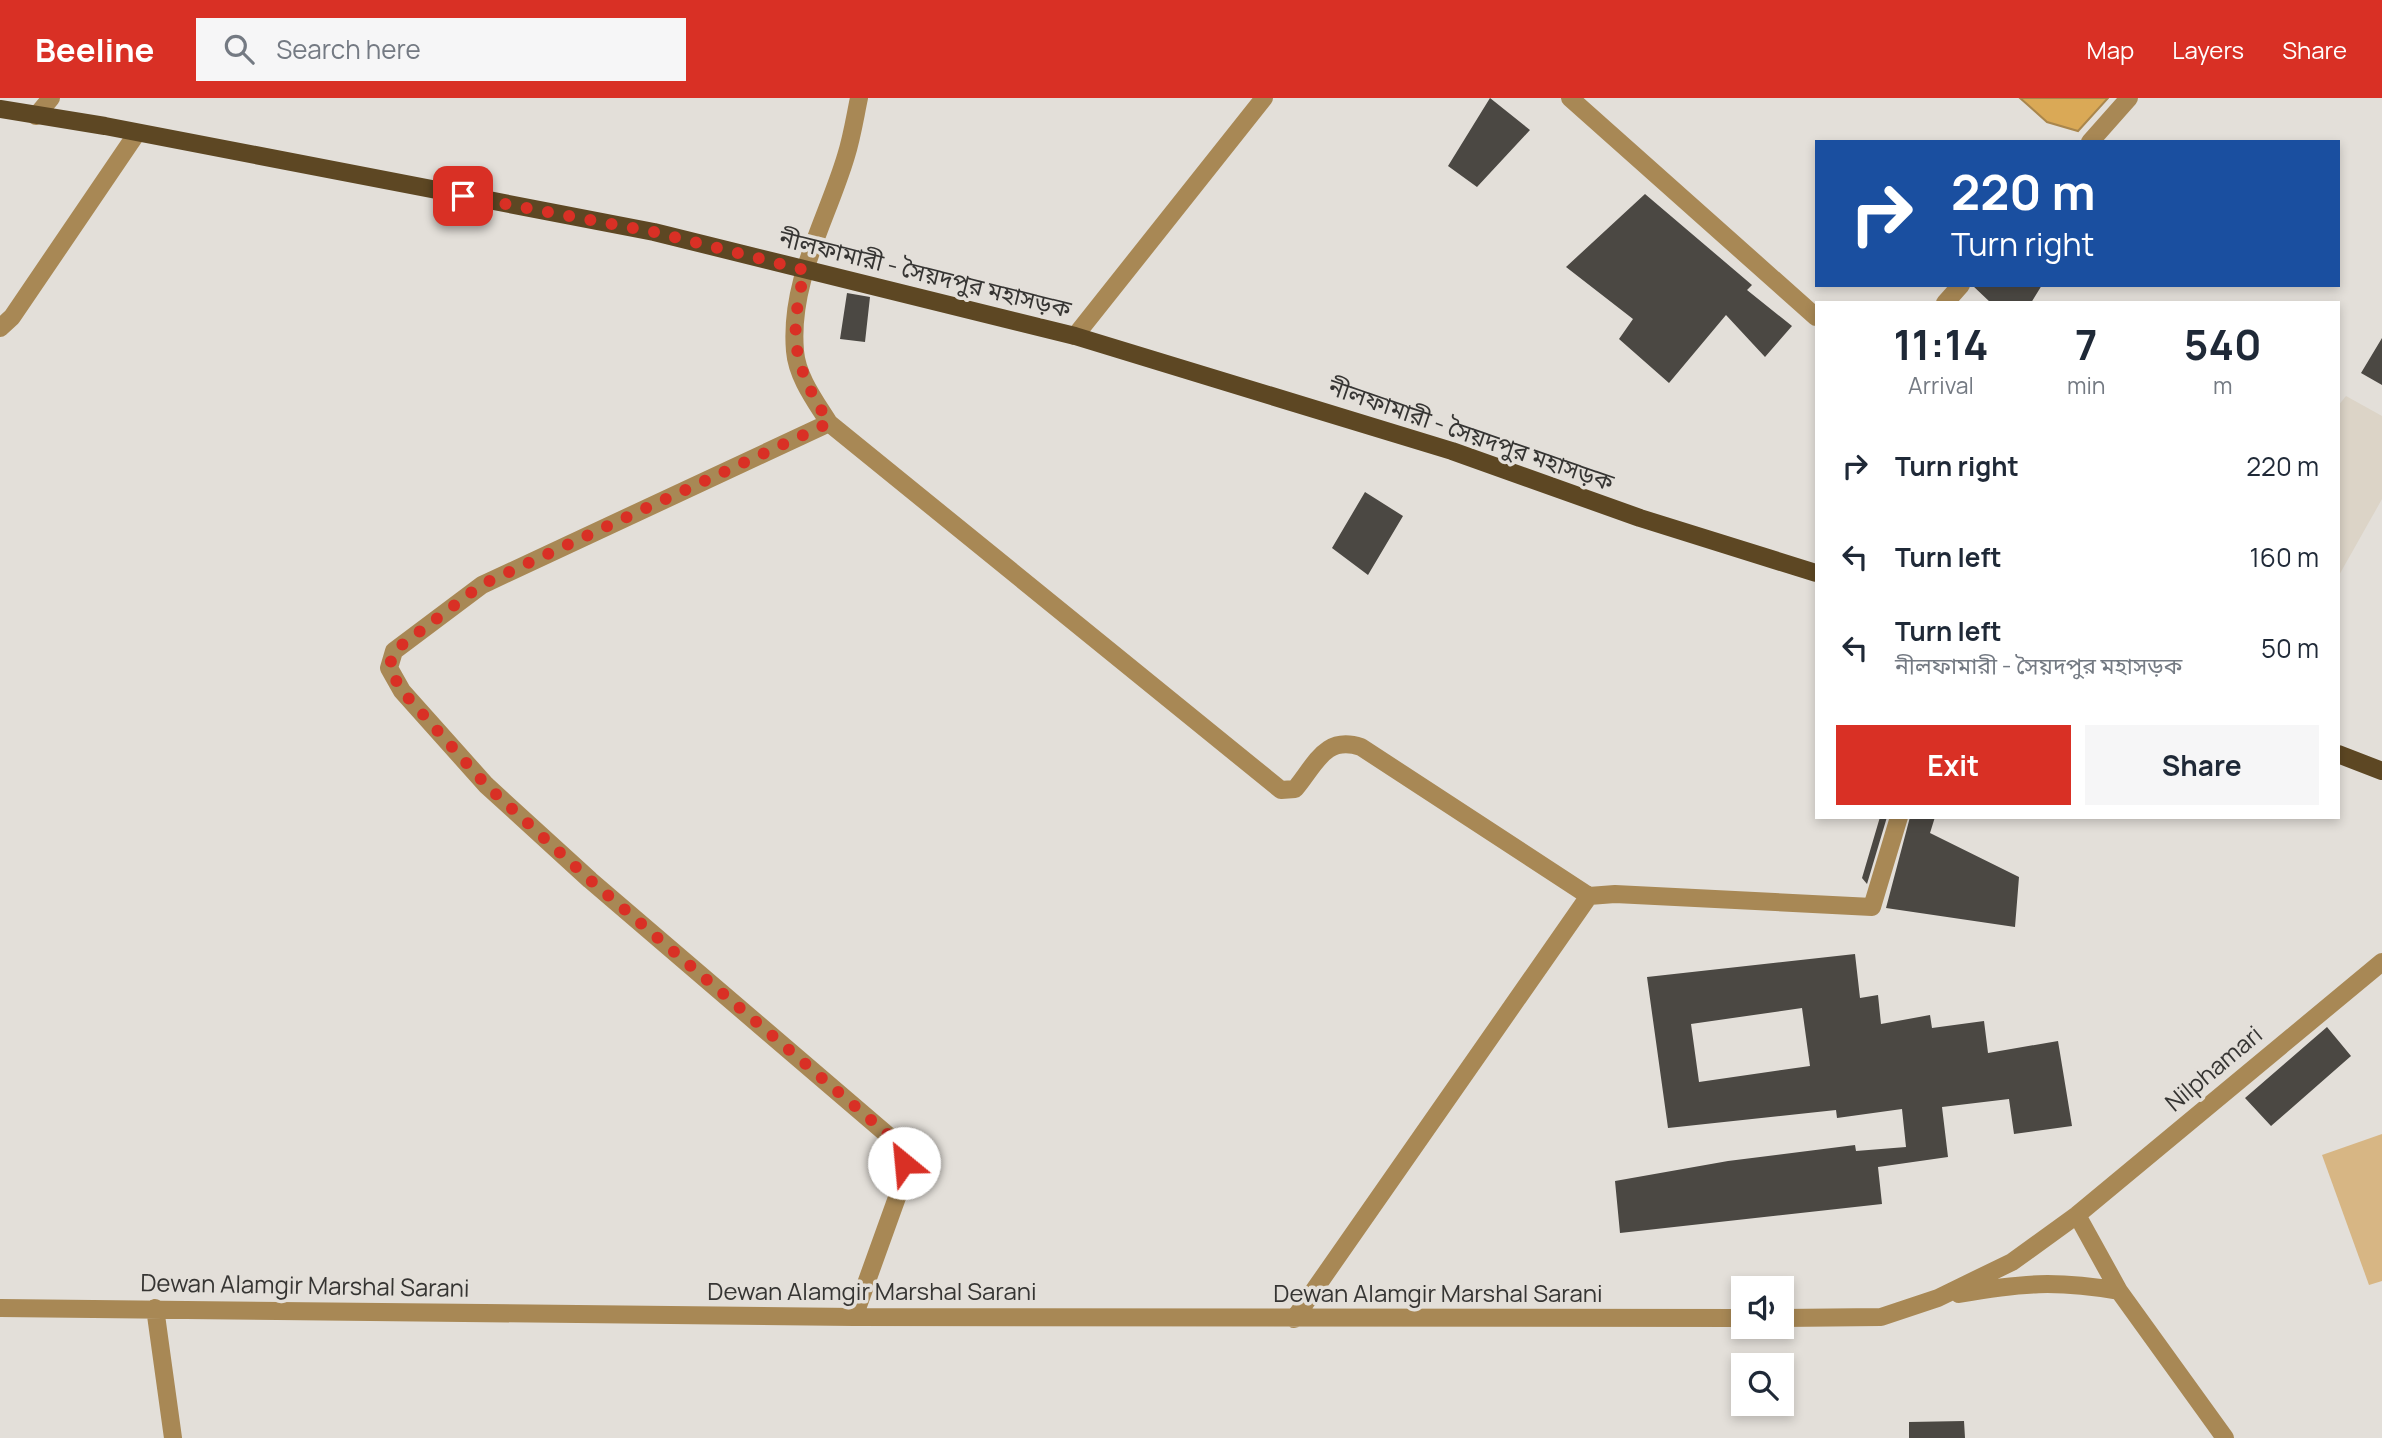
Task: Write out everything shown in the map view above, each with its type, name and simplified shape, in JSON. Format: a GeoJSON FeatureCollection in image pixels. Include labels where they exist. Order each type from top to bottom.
{"type":"FeatureCollection","features":[{"type":"Feature","properties":{"kind":"main road","name":"নীলফামারী - সৈয়দপুর মহাসড়ক"},"geometry":{"type":"LineString","coordinates":[[0,109],[654,232],[1075,336],[1452,451],[1640,518],[1815,573]]}},
{"type":"Feature","properties":{"kind":"main road"},"geometry":{"type":"LineString","coordinates":[[2340,755],[2382,771]]}},
{"type":"Feature","properties":{"kind":"street"},"geometry":{"type":"LineString","coordinates":[[36,116],[51,98]]}},
{"type":"Feature","properties":{"kind":"street"},"geometry":{"type":"LineString","coordinates":[[859,98],[846,157],[823,213],[799,296],[795,352],[807,387],[829,423],[1282,790],[1295,789],[1332,744],[1345,742],[1361,747],[1589,897],[1615,894],[1872,908],[1898,819]]}},
{"type":"Feature","properties":{"kind":"street"},"geometry":{"type":"LineString","coordinates":[[1075,336],[1264,98]]}},
{"type":"Feature","properties":{"kind":"street"},"geometry":{"type":"LineString","coordinates":[[1570,98],[1815,316]]}},
{"type":"Feature","properties":{"kind":"street"},"geometry":{"type":"LineString","coordinates":[[2092,140],[2129,98]]}},
{"type":"Feature","properties":{"kind":"street"},"geometry":{"type":"LineString","coordinates":[[0,328],[12,317],[137,133]]}},
{"type":"Feature","properties":{"kind":"street"},"geometry":{"type":"LineString","coordinates":[[1947,301],[1959,287]]}},
{"type":"Feature","properties":{"kind":"street"},"geometry":{"type":"LineString","coordinates":[[829,423],[481,585],[394,651],[389,668],[402,691],[486,785],[590,880],[904,1149],[904,1178],[854,1317]]}},
{"type":"Feature","properties":{"kind":"street"},"geometry":{"type":"LineString","coordinates":[[1294,1319],[1589,897]]}},
{"type":"Feature","properties":{"kind":"street","name":"Nilphamari"},"geometry":{"type":"LineString","coordinates":[[2077,1214],[2382,962]]}},
{"type":"Feature","properties":{"kind":"street"},"geometry":{"type":"LineString","coordinates":[[1794,1318],[1881,1317],[1938,1298],[2011,1262],[2077,1214],[2119,1291],[2225,1438]]}},
{"type":"Feature","properties":{"kind":"street"},"geometry":{"type":"LineString","coordinates":[[1938,1298],[2022,1283],[2088,1286],[2119,1291]]}},
{"type":"Feature","properties":{"kind":"street","name":"Dewan Alamgir Marshal Sarani"},"geometry":{"type":"LineString","coordinates":[[0,1308],[854,1317],[1731,1318]]}},
{"type":"Feature","properties":{"kind":"street"},"geometry":{"type":"LineString","coordinates":[[155,1308],[173,1438]]}},
{"type":"Feature","properties":{"kind":"shaded area"},"geometry":{"type":"Polygon","coordinates":[[[2020,98],[2108,98],[2078,131],[2047,122],[2020,98]]]}},
{"type":"Feature","properties":{"kind":"shaded area"},"geometry":{"type":"Polygon","coordinates":[[[2346,396],[2382,416],[2382,499],[2340,573],[2340,404],[2346,396]]]}},
{"type":"Feature","properties":{"kind":"shaded area"},"geometry":{"type":"Polygon","coordinates":[[[2382,1134],[2382,1281],[2369,1285],[2322,1155],[2382,1134]]]}},
{"type":"Feature","properties":{"kind":"building"},"geometry":{"type":"Polygon","coordinates":[[[1490,98],[1530,130],[1477,187],[1448,166],[1490,98]]]}},
{"type":"Feature","properties":{"kind":"building"},"geometry":{"type":"Polygon","coordinates":[[[1645,194],[1752,285],[1747,290],[1792,326],[1765,357],[1726,315],[1669,383],[1619,339],[1633,319],[1566,267],[1645,194]]]}},
{"type":"Feature","properties":{"kind":"building"},"geometry":{"type":"Polygon","coordinates":[[[1974,287],[2041,287],[2032,301],[1989,301],[1974,287]]]}},
{"type":"Feature","properties":{"kind":"building"},"geometry":{"type":"Polygon","coordinates":[[[847,293],[870,297],[865,342],[840,339],[847,293]]]}},
{"type":"Feature","properties":{"kind":"building"},"geometry":{"type":"Polygon","coordinates":[[[2382,338],[2382,385],[2361,373],[2382,338]]]}},
{"type":"Feature","properties":{"kind":"building"},"geometry":{"type":"Polygon","coordinates":[[[1365,492],[1403,516],[1368,575],[1332,548],[1365,492]]]}},
{"type":"Feature","properties":{"kind":"building"},"geometry":{"type":"Polygon","coordinates":[[[1879,819],[1886,819],[1867,884],[1862,878],[1879,819]]]}},
{"type":"Feature","properties":{"kind":"building"},"geometry":{"type":"Polygon","coordinates":[[[1909,819],[1934,819],[1930,833],[2019,877],[2015,927],[1886,908],[1909,819]]]}},
{"type":"Feature","properties":{"kind":"building"},"geometry":{"type":"Polygon","coordinates":[[[1855,954],[1860,998],[1878,995],[1881,1024],[1930,1015],[1932,1028],[1984,1021],[1988,1053],[2058,1041],[2072,1126],[2014,1134],[2009,1099],[1942,1107],[1948,1157],[1878,1167],[1882,1204],[1620,1233],[1615,1181],[1728,1161],[1855,1145],[1856,1151],[1906,1147],[1902,1109],[1837,1118],[1836,1110],[1668,1128],[1647,977],[1855,954]],[[1802,1008],[1691,1024],[1699,1082],[1810,1066],[1802,1008]]]}},
{"type":"Feature","properties":{"kind":"building"},"geometry":{"type":"Polygon","coordinates":[[[2327,1027],[2351,1056],[2271,1126],[2245,1098],[2327,1027]]]}},
{"type":"Feature","properties":{"kind":"building"},"geometry":{"type":"Polygon","coordinates":[[[1964,1421],[1965,1438],[1909,1438],[1909,1422],[1964,1421]]]}},
{"type":"Feature","properties":{"kind":"route"},"geometry":{"type":"LineString","coordinates":[[463,196],[654,232],[805,270],[799,296],[795,352],[807,387],[829,423],[481,585],[394,651],[389,668],[402,691],[486,785],[590,880],[891,1137],[904,1149],[904,1163]]}}]}
